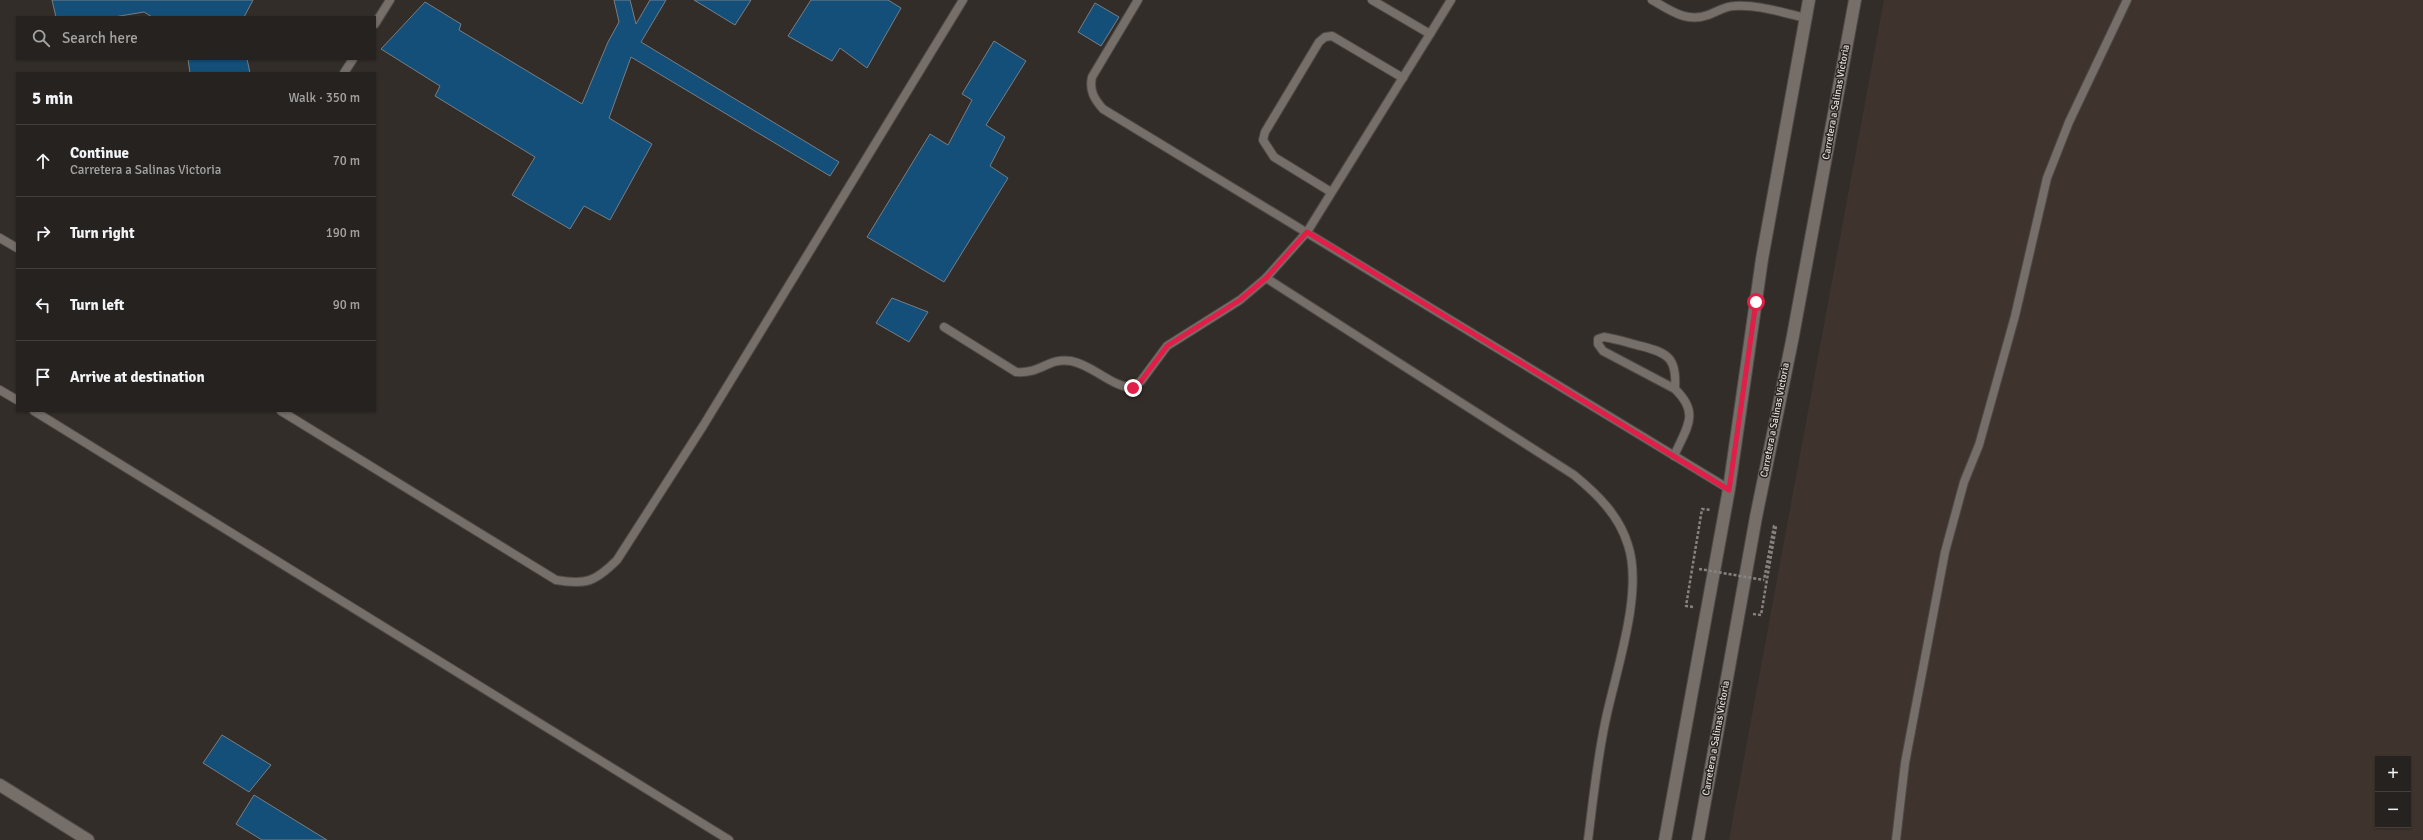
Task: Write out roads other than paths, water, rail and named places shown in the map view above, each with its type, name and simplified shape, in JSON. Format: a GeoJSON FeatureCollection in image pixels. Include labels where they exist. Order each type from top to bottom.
{"type":"FeatureCollection","features":[{"type":"Feature","properties":{"kind":"main road"},"geometry":{"type":"LineString","coordinates":[[1664,840],[1729,490],[1762,259],[1809,0]]}},
{"type":"Feature","properties":{"kind":"main road","name":"Carretera a Salinas Victoria"},"geometry":{"type":"LineString","coordinates":[[1698,840],[1739,611],[1784,372],[1794,333],[1855,0]]}},
{"type":"Feature","properties":{"kind":"main road"},"geometry":{"type":"LineString","coordinates":[[0,785],[88,840]]}},
{"type":"Feature","properties":{"kind":"lane"},"geometry":{"type":"LineString","coordinates":[[376,22],[390,0]]}},
{"type":"Feature","properties":{"kind":"lane"},"geometry":{"type":"LineString","coordinates":[[283,412],[556,580],[576,584],[589,582],[604,573],[617,560],[694,440],[963,0]]}},
{"type":"Feature","properties":{"kind":"lane"},"geometry":{"type":"LineString","coordinates":[[1138,0],[1092,77],[1091,88],[1096,102],[1103,109],[1729,490]]}},
{"type":"Feature","properties":{"kind":"lane"},"geometry":{"type":"LineString","coordinates":[[1372,0],[1430,34]]}},
{"type":"Feature","properties":{"kind":"lane"},"geometry":{"type":"LineString","coordinates":[[944,327],[1016,372],[1030,373],[1056,360],[1073,361],[1123,387],[1133,388],[1141,381],[1167,346],[1240,300],[1266,278],[1307,232],[1451,0]]}},
{"type":"Feature","properties":{"kind":"lane"},"geometry":{"type":"LineString","coordinates":[[1652,0],[1678,15],[1692,18],[1704,16],[1732,6],[1749,6],[1806,18]]}},
{"type":"Feature","properties":{"kind":"lane"},"geometry":{"type":"LineString","coordinates":[[1896,840],[1905,763],[1945,552],[1964,482],[1979,445],[2015,316],[2047,178],[2069,122],[2127,0]]}},
{"type":"Feature","properties":{"kind":"lane"},"geometry":{"type":"LineString","coordinates":[[1331,192],[1274,157],[1269,153],[1263,140],[1265,132],[1319,42],[1325,37],[1332,36],[1403,78]]}},
{"type":"Feature","properties":{"kind":"lane"},"geometry":{"type":"LineString","coordinates":[[345,72],[352,60]]}},
{"type":"Feature","properties":{"kind":"lane"},"geometry":{"type":"LineString","coordinates":[[0,238],[16,247]]}},
{"type":"Feature","properties":{"kind":"lane"},"geometry":{"type":"LineString","coordinates":[[1266,278],[1574,475],[1599,495],[1616,518],[1628,545],[1634,574],[1632,600],[1604,725],[1588,840]]}},
{"type":"Feature","properties":{"kind":"lane"},"geometry":{"type":"LineString","coordinates":[[1674,456],[1690,420],[1689,407],[1675,389],[1603,350],[1598,344],[1598,339],[1604,337],[1661,351],[1672,363],[1676,376],[1675,389]]}},
{"type":"Feature","properties":{"kind":"lane"},"geometry":{"type":"LineString","coordinates":[[0,390],[16,399]]}},
{"type":"Feature","properties":{"kind":"lane"},"geometry":{"type":"LineString","coordinates":[[36,412],[729,840]]}}]}
